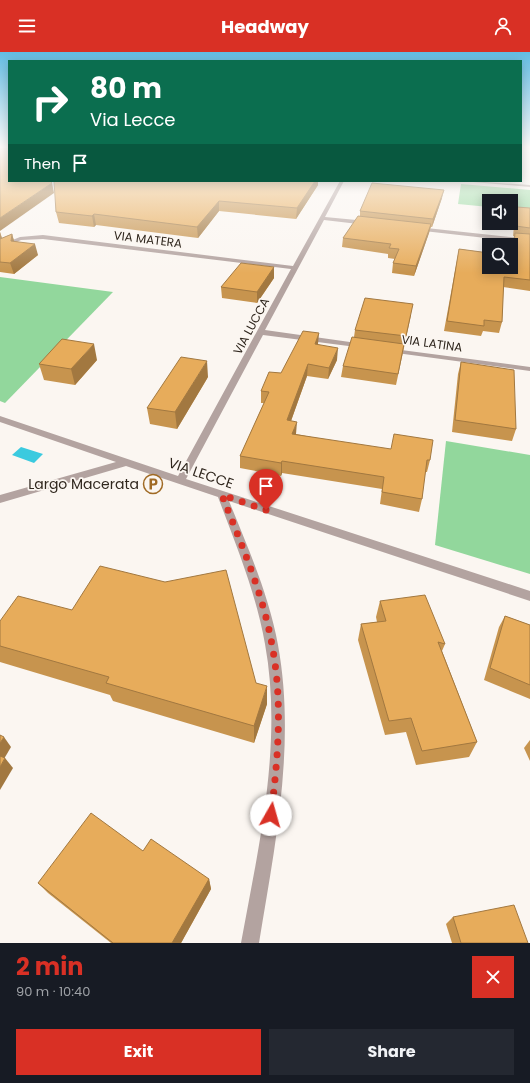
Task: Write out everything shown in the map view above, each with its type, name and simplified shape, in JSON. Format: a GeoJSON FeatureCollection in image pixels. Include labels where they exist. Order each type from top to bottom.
{"type":"FeatureCollection","features":[{"type":"Feature","properties":{"kind":"street","name":"VIA LUCCA"},"geometry":{"type":"LineString","coordinates":[[180,481],[337,190]]}},
{"type":"Feature","properties":{"kind":"street"},"geometry":{"type":"LineString","coordinates":[[321,218],[375,224]]}},
{"type":"Feature","properties":{"kind":"street"},"geometry":{"type":"LineString","coordinates":[[414,228],[530,241]]}},
{"type":"Feature","properties":{"kind":"street","name":"VIA MATERA"},"geometry":{"type":"LineString","coordinates":[[0,248],[19,239],[38,237],[295,268]]}},
{"type":"Feature","properties":{"kind":"street","name":"VIA LATINA"},"geometry":{"type":"LineString","coordinates":[[260,332],[530,369]]}},
{"type":"Feature","properties":{"kind":"street","name":"VIA LECCE"},"geometry":{"type":"LineString","coordinates":[[0,419],[180,481],[530,596]]}},
{"type":"Feature","properties":{"kind":"street"},"geometry":{"type":"LineString","coordinates":[[0,499],[127,462]]}},
{"type":"Feature","properties":{"kind":"street"},"geometry":{"type":"LineString","coordinates":[[222,495],[256,583],[265,612],[272,645],[278,696],[276,776],[250,943]]}},
{"type":"Feature","properties":{"kind":"green space"},"geometry":{"type":"Polygon","coordinates":[[[460,190],[530,190],[530,211],[518,210],[518,194],[482,194],[482,206],[458,204],[460,190]]]}},
{"type":"Feature","properties":{"kind":"green space"},"geometry":{"type":"Polygon","coordinates":[[[0,277],[113,292],[5,403],[0,401],[0,277]]]}},
{"type":"Feature","properties":{"kind":"green space"},"geometry":{"type":"Polygon","coordinates":[[[446,441],[530,455],[530,574],[435,545],[446,441]]]}},
{"type":"Feature","properties":{"kind":"water"},"geometry":{"type":"Polygon","coordinates":[[[21,447],[43,454],[34,463],[12,455],[21,447]]]}},
{"type":"Feature","properties":{"kind":"building"},"geometry":{"type":"Polygon","coordinates":[[[0,190],[42,190],[0,218],[0,190]]]}},
{"type":"Feature","properties":{"kind":"building"},"geometry":{"type":"Polygon","coordinates":[[[55,190],[309,190],[297,208],[219,201],[197,227],[94,214],[92,216],[56,212],[55,190]]]}},
{"type":"Feature","properties":{"kind":"building"},"geometry":{"type":"Polygon","coordinates":[[[369,190],[444,190],[433,219],[360,211],[369,190]]]}},
{"type":"Feature","properties":{"kind":"building"},"geometry":{"type":"Polygon","coordinates":[[[518,207],[530,208],[530,228],[518,226],[518,207]]]}},
{"type":"Feature","properties":{"kind":"building"},"geometry":{"type":"Polygon","coordinates":[[[358,216],[431,224],[416,266],[393,263],[399,249],[389,248],[391,244],[343,238],[358,216]]]}},
{"type":"Feature","properties":{"kind":"building"},"geometry":{"type":"Polygon","coordinates":[[[515,233],[530,234],[530,280],[504,277],[502,322],[484,320],[484,326],[447,321],[459,249],[482,252],[482,274],[518,274],[518,238],[515,238],[515,233]]]}},
{"type":"Feature","properties":{"kind":"building"},"geometry":{"type":"Polygon","coordinates":[[[12,234],[11,241],[35,244],[10,263],[0,262],[0,239],[12,234]]]}},
{"type":"Feature","properties":{"kind":"building"},"geometry":{"type":"Polygon","coordinates":[[[241,263],[274,267],[257,292],[221,287],[241,263]]]}},
{"type":"Feature","properties":{"kind":"building"},"geometry":{"type":"Polygon","coordinates":[[[365,298],[413,304],[406,336],[355,330],[365,298]]]}},
{"type":"Feature","properties":{"kind":"building"},"geometry":{"type":"Polygon","coordinates":[[[303,331],[319,333],[315,344],[338,348],[329,368],[308,364],[287,420],[297,422],[292,434],[391,449],[394,434],[433,440],[430,460],[427,460],[422,499],[382,492],[384,477],[240,456],[269,392],[261,391],[269,372],[281,373],[303,331]]]}},
{"type":"Feature","properties":{"kind":"building"},"geometry":{"type":"Polygon","coordinates":[[[352,337],[404,344],[398,374],[343,366],[352,337]]]}},
{"type":"Feature","properties":{"kind":"building"},"geometry":{"type":"Polygon","coordinates":[[[62,339],[94,344],[71,369],[39,364],[62,339]]]}},
{"type":"Feature","properties":{"kind":"building"},"geometry":{"type":"Polygon","coordinates":[[[181,357],[207,361],[175,412],[147,408],[181,357]]]}},
{"type":"Feature","properties":{"kind":"building"},"geometry":{"type":"Polygon","coordinates":[[[461,362],[514,370],[516,429],[455,420],[461,362]]]}},
{"type":"Feature","properties":{"kind":"building"},"geometry":{"type":"Polygon","coordinates":[[[100,566],[165,582],[226,570],[256,683],[267,686],[254,726],[106,683],[109,677],[0,646],[0,621],[18,596],[72,610],[100,566]]]}},
{"type":"Feature","properties":{"kind":"building"},"geometry":{"type":"Polygon","coordinates":[[[425,595],[445,644],[438,642],[477,742],[422,751],[411,718],[389,721],[361,624],[386,621],[380,601],[425,595]]]}},
{"type":"Feature","properties":{"kind":"building"},"geometry":{"type":"Polygon","coordinates":[[[505,616],[530,625],[530,685],[490,668],[505,616]]]}},
{"type":"Feature","properties":{"kind":"building"},"geometry":{"type":"Polygon","coordinates":[[[0,735],[4,737],[0,743],[0,735]]]}},
{"type":"Feature","properties":{"kind":"building"},"geometry":{"type":"Polygon","coordinates":[[[0,756],[5,758],[0,767],[0,756]]]}},
{"type":"Feature","properties":{"kind":"building"},"geometry":{"type":"Polygon","coordinates":[[[91,813],[143,851],[151,839],[209,879],[172,943],[113,943],[38,883],[91,813]]]}},
{"type":"Feature","properties":{"kind":"building"},"geometry":{"type":"Polygon","coordinates":[[[514,905],[528,943],[461,943],[453,917],[514,905]]]}},
{"type":"Feature","properties":{"kind":"place","name":"Largo Macerata"},"geometry":{"type":"Point","coordinates":[153,484]}},
{"type":"Feature","properties":{"kind":"route"},"geometry":{"type":"LineString","coordinates":[[266,510],[222,495],[256,583],[268,625],[276,668],[278,729],[276,769],[271,815]]}}]}
